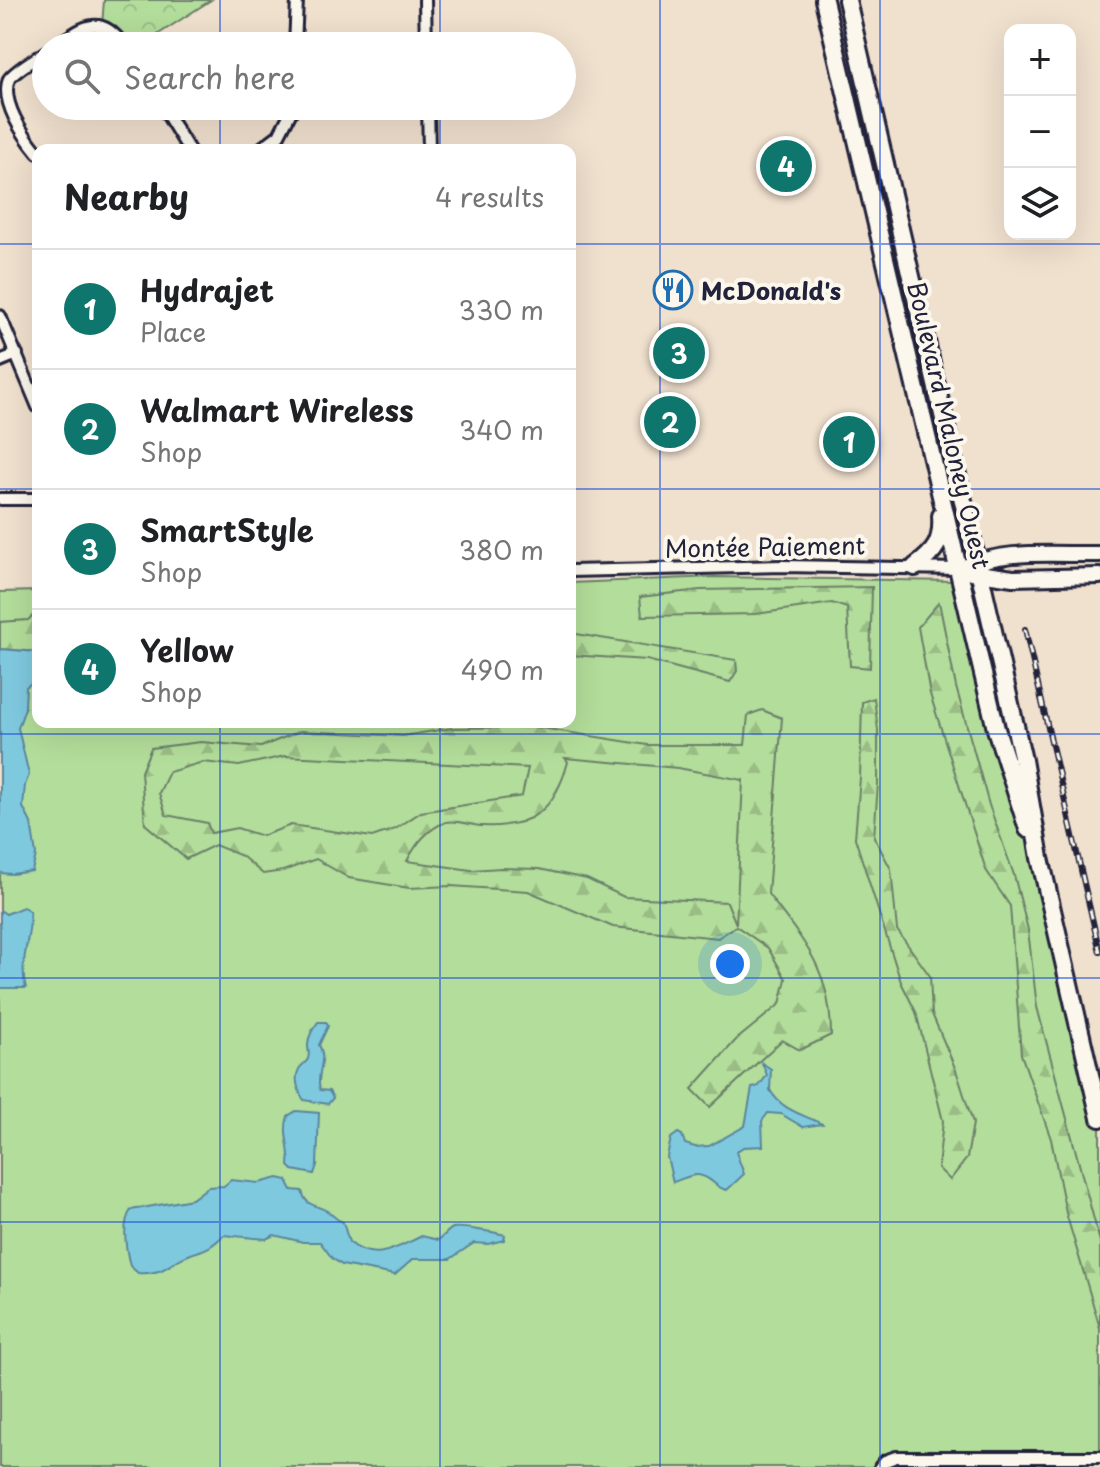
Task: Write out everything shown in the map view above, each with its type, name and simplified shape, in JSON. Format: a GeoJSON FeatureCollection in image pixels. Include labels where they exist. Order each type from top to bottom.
{"type":"FeatureCollection","features":[{"type":"Feature","properties":{"kind":"main road","name":"Boulevard Maloney Ouest"},"geometry":{"type":"LineString","coordinates":[[824,0],[996,729],[1020,808],[1040,858]]}},
{"type":"Feature","properties":{"kind":"main road","name":"Boulevard Maloney Ouest"},"geometry":{"type":"LineString","coordinates":[[847,0],[1023,760],[1040,858],[1100,1118]]}},
{"type":"Feature","properties":{"kind":"main road"},"geometry":{"type":"LineString","coordinates":[[915,567],[933,553],[941,538],[937,475]]}},
{"type":"Feature","properties":{"kind":"main road","name":"Montée Paiement"},"geometry":{"type":"LineString","coordinates":[[960,569],[979,568],[1024,555],[1100,554]]}},
{"type":"Feature","properties":{"kind":"main road","name":"Montée Paiement"},"geometry":{"type":"LineString","coordinates":[[979,568],[1013,578],[1100,576]]}},
{"type":"Feature","properties":{"kind":"street"},"geometry":{"type":"LineString","coordinates":[[296,32],[297,0]]}},
{"type":"Feature","properties":{"kind":"street"},"geometry":{"type":"LineString","coordinates":[[425,0],[426,32]]}},
{"type":"Feature","properties":{"kind":"street"},"geometry":{"type":"LineString","coordinates":[[77,32],[95,25],[111,32]]}},
{"type":"Feature","properties":{"kind":"street"},"geometry":{"type":"LineString","coordinates":[[32,62],[17,72],[5,87],[4,99],[8,111],[32,145]]}},
{"type":"Feature","properties":{"kind":"street"},"geometry":{"type":"LineString","coordinates":[[171,120],[185,144]]}},
{"type":"Feature","properties":{"kind":"street"},"geometry":{"type":"LineString","coordinates":[[267,144],[279,135],[287,120]]}},
{"type":"Feature","properties":{"kind":"street"},"geometry":{"type":"LineString","coordinates":[[428,120],[429,144]]}},
{"type":"Feature","properties":{"kind":"street"},"geometry":{"type":"LineString","coordinates":[[0,316],[32,392]]}},
{"type":"Feature","properties":{"kind":"street"},"geometry":{"type":"LineString","coordinates":[[0,361],[17,354]]}},
{"type":"Feature","properties":{"kind":"street"},"geometry":{"type":"LineString","coordinates":[[0,499],[32,499]]}},
{"type":"Feature","properties":{"kind":"street","name":"Montée Paiement"},"geometry":{"type":"LineString","coordinates":[[576,571],[782,566],[960,569]]}},
{"type":"Feature","properties":{"kind":"street"},"geometry":{"type":"LineString","coordinates":[[880,1467],[885,1461],[896,1457],[1004,1462],[1100,1457]]}},
{"type":"Feature","properties":{"kind":"green space"},"geometry":{"type":"Polygon","coordinates":[[[104,0],[211,0],[162,32],[108,32],[102,26],[104,0]]]}},
{"type":"Feature","properties":{"kind":"green space"},"geometry":{"type":"Polygon","coordinates":[[[714,577],[956,581],[1040,858],[1100,1118],[1100,1457],[896,1457],[880,1467],[0,1467],[0,592],[32,591],[32,728],[576,728],[576,583],[714,577]]]}},
{"type":"Feature","properties":{"kind":"green space"},"geometry":{"type":"Polygon","coordinates":[[[872,587],[870,668],[850,666],[847,608],[832,603],[756,614],[642,616],[640,597],[700,590],[872,587]]]}},
{"type":"Feature","properties":{"kind":"green space"},"geometry":{"type":"Polygon","coordinates":[[[939,602],[956,687],[1028,930],[1037,1007],[1100,1242],[1100,1328],[1066,1213],[1051,1139],[1021,1054],[1010,906],[986,870],[930,694],[918,627],[939,602]]]}},
{"type":"Feature","properties":{"kind":"green space"},"geometry":{"type":"Polygon","coordinates":[[[32,616],[32,652],[0,649],[0,622],[28,620],[32,616]]]}},
{"type":"Feature","properties":{"kind":"green space"},"geometry":{"type":"Polygon","coordinates":[[[576,634],[736,660],[737,671],[730,682],[647,660],[576,655],[576,634]]]}},
{"type":"Feature","properties":{"kind":"green space"},"geometry":{"type":"Polygon","coordinates":[[[874,698],[878,730],[878,784],[874,837],[891,869],[897,930],[930,976],[932,1014],[956,1070],[973,1123],[967,1158],[950,1180],[938,1168],[943,1121],[916,1012],[901,982],[855,838],[862,702],[874,698]]]}},
{"type":"Feature","properties":{"kind":"green space"},"geometry":{"type":"Polygon","coordinates":[[[762,710],[782,718],[768,894],[804,943],[821,975],[830,1012],[831,1035],[800,1050],[782,1040],[710,1107],[692,1089],[736,1040],[780,1004],[786,979],[768,948],[736,926],[718,938],[613,927],[528,891],[451,886],[409,888],[349,878],[316,859],[283,871],[263,874],[242,856],[215,845],[186,859],[145,824],[141,772],[151,748],[201,742],[261,747],[300,731],[403,736],[452,728],[541,728],[647,745],[745,745],[748,715],[762,710]],[[285,756],[239,766],[203,762],[169,772],[159,793],[166,815],[207,823],[211,833],[237,828],[262,836],[291,825],[372,837],[395,829],[421,812],[522,796],[528,768],[285,756]],[[565,758],[568,762],[563,778],[549,803],[539,812],[528,819],[500,826],[446,822],[423,838],[407,861],[471,870],[539,869],[587,879],[624,897],[727,902],[736,924],[743,780],[678,768],[565,758]]]}},
{"type":"Feature","properties":{"kind":"water"},"geometry":{"type":"Polygon","coordinates":[[[0,649],[32,652],[32,682],[26,687],[25,708],[18,728],[29,775],[23,807],[31,823],[36,855],[32,871],[0,873],[0,649]]]}},
{"type":"Feature","properties":{"kind":"water"},"geometry":{"type":"Polygon","coordinates":[[[23,907],[30,911],[24,959],[26,988],[0,988],[0,910],[6,914],[23,907]]]}},
{"type":"Feature","properties":{"kind":"water"},"geometry":{"type":"Polygon","coordinates":[[[318,1022],[326,1022],[328,1026],[319,1045],[322,1056],[319,1084],[320,1090],[329,1091],[333,1098],[328,1104],[304,1100],[297,1081],[299,1069],[308,1059],[309,1039],[318,1022]]]}},
{"type":"Feature","properties":{"kind":"water"},"geometry":{"type":"Polygon","coordinates":[[[762,1063],[771,1069],[770,1090],[775,1097],[787,1107],[822,1124],[803,1127],[781,1114],[768,1113],[762,1121],[763,1146],[743,1147],[736,1152],[744,1174],[727,1190],[698,1175],[673,1182],[667,1157],[671,1138],[678,1133],[685,1144],[709,1146],[745,1126],[752,1088],[759,1086],[767,1075],[762,1063]]]}},
{"type":"Feature","properties":{"kind":"water"},"geometry":{"type":"Polygon","coordinates":[[[296,1111],[319,1113],[314,1174],[293,1170],[289,1166],[286,1123],[288,1116],[296,1111]]]}},
{"type":"Feature","properties":{"kind":"water"},"geometry":{"type":"Polygon","coordinates":[[[278,1178],[287,1180],[292,1190],[302,1191],[309,1203],[343,1222],[349,1242],[368,1252],[395,1249],[422,1236],[438,1240],[456,1228],[505,1235],[504,1240],[474,1243],[450,1259],[413,1259],[395,1275],[342,1265],[320,1242],[303,1242],[274,1235],[266,1239],[224,1235],[209,1247],[155,1272],[138,1273],[130,1266],[125,1230],[131,1210],[192,1199],[208,1187],[224,1186],[231,1180],[259,1183],[278,1178]]]}},
{"type":"Feature","properties":{"kind":"railway"},"geometry":{"type":"LineString","coordinates":[[1025,629],[1100,952]]}},
{"type":"Feature","properties":{"kind":"place","name":"Yellow"},"geometry":{"type":"Point","coordinates":[786,166]}},
{"type":"Feature","properties":{"kind":"place","name":"McDonald's"},"geometry":{"type":"Point","coordinates":[673,290]}},
{"type":"Feature","properties":{"kind":"place","name":"SmartStyle"},"geometry":{"type":"Point","coordinates":[679,353]}},
{"type":"Feature","properties":{"kind":"place","name":"Walmart Wireless"},"geometry":{"type":"Point","coordinates":[670,422]}},
{"type":"Feature","properties":{"kind":"place","name":"Hydrajet"},"geometry":{"type":"Point","coordinates":[849,442]}}]}
